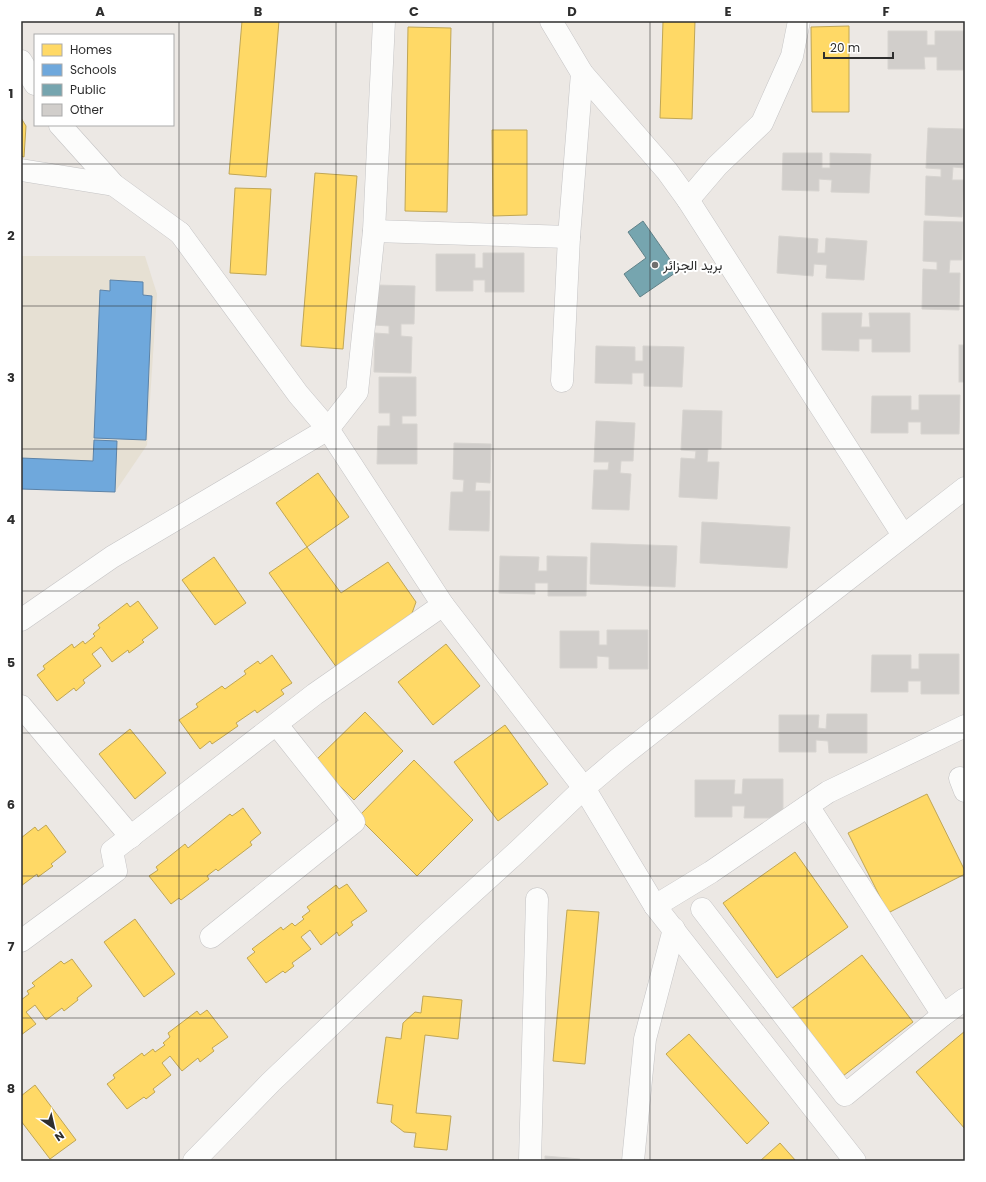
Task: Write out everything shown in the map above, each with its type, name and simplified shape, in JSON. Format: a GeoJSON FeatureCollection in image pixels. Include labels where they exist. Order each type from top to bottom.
{"type":"FeatureCollection","features":[{"type":"Feature","properties":{"kind":"street"},"geometry":{"type":"LineString","coordinates":[[21,620],[112,557],[328,429],[357,392],[374,231],[384,21]]}},
{"type":"Feature","properties":{"kind":"street"},"geometry":{"type":"LineString","coordinates":[[551,21],[582,73],[668,171],[688,200],[903,535]]}},
{"type":"Feature","properties":{"kind":"street"},"geometry":{"type":"LineString","coordinates":[[688,200],[718,166],[762,123],[792,56],[799,21]]}},
{"type":"Feature","properties":{"kind":"street"},"geometry":{"type":"LineString","coordinates":[[21,61],[34,82]]}},
{"type":"Feature","properties":{"kind":"street"},"geometry":{"type":"LineString","coordinates":[[562,381],[569,237],[582,73]]}},
{"type":"Feature","properties":{"kind":"street"},"geometry":{"type":"LineString","coordinates":[[61,126],[114,185],[180,233],[298,394],[328,429],[443,604],[584,788],[655,906],[855,1161]]}},
{"type":"Feature","properties":{"kind":"street"},"geometry":{"type":"LineString","coordinates":[[21,170],[114,185]]}},
{"type":"Feature","properties":{"kind":"street"},"geometry":{"type":"LineString","coordinates":[[374,231],[569,237]]}},
{"type":"Feature","properties":{"kind":"street"},"geometry":{"type":"LineString","coordinates":[[194,1161],[271,1082],[584,788],[617,760],[965,488]]}},
{"type":"Feature","properties":{"kind":"street"},"geometry":{"type":"LineString","coordinates":[[21,941],[116,870],[112,851],[315,694],[443,604]]}},
{"type":"Feature","properties":{"kind":"street"},"geometry":{"type":"LineString","coordinates":[[21,706],[130,837]]}},
{"type":"Feature","properties":{"kind":"street"},"geometry":{"type":"LineString","coordinates":[[211,937],[354,822],[276,725]]}},
{"type":"Feature","properties":{"kind":"street"},"geometry":{"type":"LineString","coordinates":[[655,906],[710,872],[828,792],[965,726]]}},
{"type":"Feature","properties":{"kind":"street"},"geometry":{"type":"LineString","coordinates":[[808,806],[943,1015]]}},
{"type":"Feature","properties":{"kind":"street"},"geometry":{"type":"LineString","coordinates":[[530,1161],[537,899]]}},
{"type":"Feature","properties":{"kind":"street"},"geometry":{"type":"LineString","coordinates":[[702,909],[845,1095],[943,1015],[965,999]]}},
{"type":"Feature","properties":{"kind":"street"},"geometry":{"type":"LineString","coordinates":[[633,1161],[645,1039],[674,929]]}},
{"type":"Feature","properties":{"kind":"shaded area"},"geometry":{"type":"Polygon","coordinates":[[[21,256],[145,256],[157,294],[147,445],[115,492],[21,488],[21,256]]]}},
{"type":"Feature","properties":{"kind":"building: Homes"},"geometry":{"type":"Polygon","coordinates":[[[242,21],[279,21],[266,177],[229,174],[242,21]]]}},
{"type":"Feature","properties":{"kind":"building: Homes"},"geometry":{"type":"Polygon","coordinates":[[[663,21],[695,21],[692,119],[660,118],[663,21]]]}},
{"type":"Feature","properties":{"kind":"building: Homes"},"geometry":{"type":"Polygon","coordinates":[[[849,26],[849,112],[812,112],[811,27],[849,26]]]}},
{"type":"Feature","properties":{"kind":"building: Homes"},"geometry":{"type":"Polygon","coordinates":[[[408,27],[451,28],[447,212],[405,211],[408,27]]]}},
{"type":"Feature","properties":{"kind":"building: Homes"},"geometry":{"type":"Polygon","coordinates":[[[21,118],[26,126],[24,157],[21,156],[21,118]]]}},
{"type":"Feature","properties":{"kind":"building: Homes"},"geometry":{"type":"Polygon","coordinates":[[[492,130],[527,130],[527,215],[493,216],[492,130]]]}},
{"type":"Feature","properties":{"kind":"building: Homes"},"geometry":{"type":"Polygon","coordinates":[[[315,173],[357,176],[343,349],[301,346],[315,173]]]}},
{"type":"Feature","properties":{"kind":"building: Homes"},"geometry":{"type":"Polygon","coordinates":[[[235,188],[271,189],[266,275],[230,273],[235,188]]]}},
{"type":"Feature","properties":{"kind":"building: Homes"},"geometry":{"type":"Polygon","coordinates":[[[318,473],[349,517],[307,547],[276,503],[318,473]]]}},
{"type":"Feature","properties":{"kind":"building: Homes"},"geometry":{"type":"Polygon","coordinates":[[[307,547],[341,593],[388,562],[416,602],[411,616],[337,668],[269,573],[307,547]]]}},
{"type":"Feature","properties":{"kind":"building: Homes"},"geometry":{"type":"Polygon","coordinates":[[[214,557],[246,603],[215,625],[182,580],[214,557]]]}},
{"type":"Feature","properties":{"kind":"building: Homes"},"geometry":{"type":"Polygon","coordinates":[[[138,601],[158,628],[142,640],[144,642],[129,653],[128,650],[112,662],[101,647],[92,654],[101,666],[83,680],[85,683],[76,691],[74,688],[57,701],[37,675],[45,669],[43,666],[72,644],[74,648],[83,641],[85,644],[95,636],[93,634],[100,628],[98,625],[127,603],[130,607],[138,601]]]}},
{"type":"Feature","properties":{"kind":"building: Homes"},"geometry":{"type":"Polygon","coordinates":[[[446,644],[480,686],[433,725],[398,682],[446,644]]]}},
{"type":"Feature","properties":{"kind":"building: Homes"},"geometry":{"type":"Polygon","coordinates":[[[272,655],[292,683],[281,690],[284,694],[257,713],[255,710],[236,723],[238,726],[212,744],[210,741],[200,749],[179,720],[198,707],[196,704],[222,686],[225,689],[246,674],[244,671],[258,661],[260,664],[272,655]]]}},
{"type":"Feature","properties":{"kind":"building: Homes"},"geometry":{"type":"Polygon","coordinates":[[[365,712],[403,751],[354,800],[315,761],[365,712]]]}},
{"type":"Feature","properties":{"kind":"building: Homes"},"geometry":{"type":"Polygon","coordinates":[[[505,725],[548,784],[498,821],[454,762],[505,725]]]}},
{"type":"Feature","properties":{"kind":"building: Homes"},"geometry":{"type":"Polygon","coordinates":[[[130,729],[166,773],[135,799],[99,754],[130,729]]]}},
{"type":"Feature","properties":{"kind":"building: Homes"},"geometry":{"type":"Polygon","coordinates":[[[414,760],[473,820],[417,876],[358,817],[414,760]]]}},
{"type":"Feature","properties":{"kind":"building: Homes"},"geometry":{"type":"Polygon","coordinates":[[[927,794],[965,871],[965,874],[888,913],[848,833],[927,794]]]}},
{"type":"Feature","properties":{"kind":"building: Homes"},"geometry":{"type":"Polygon","coordinates":[[[243,808],[261,833],[250,842],[252,845],[218,871],[216,869],[207,876],[209,879],[181,900],[179,898],[171,904],[149,876],[158,870],[156,867],[185,844],[188,848],[230,814],[232,816],[243,808]]]}},
{"type":"Feature","properties":{"kind":"building: Homes"},"geometry":{"type":"Polygon","coordinates":[[[46,825],[66,852],[51,864],[53,866],[38,877],[37,874],[21,886],[21,838],[35,827],[38,831],[46,825]]]}},
{"type":"Feature","properties":{"kind":"building: Homes"},"geometry":{"type":"Polygon","coordinates":[[[795,852],[848,927],[777,978],[723,903],[795,852]]]}},
{"type":"Feature","properties":{"kind":"building: Homes"},"geometry":{"type":"Polygon","coordinates":[[[347,884],[367,911],[351,922],[353,925],[339,936],[337,932],[321,945],[310,930],[301,937],[311,949],[292,963],[294,966],[285,973],[283,971],[266,983],[247,958],[255,952],[252,949],[281,927],[283,930],[292,923],[295,926],[304,919],[302,917],[310,911],[307,907],[336,885],[339,889],[347,884]]]}},
{"type":"Feature","properties":{"kind":"building: Homes"},"geometry":{"type":"Polygon","coordinates":[[[567,910],[599,912],[585,1064],[553,1061],[567,910]]]}},
{"type":"Feature","properties":{"kind":"building: Homes"},"geometry":{"type":"Polygon","coordinates":[[[135,919],[175,974],[144,997],[104,942],[135,919]]]}},
{"type":"Feature","properties":{"kind":"building: Homes"},"geometry":{"type":"Polygon","coordinates":[[[862,955],[913,1022],[843,1076],[791,1009],[862,955]]]}},
{"type":"Feature","properties":{"kind":"building: Homes"},"geometry":{"type":"Polygon","coordinates":[[[72,959],[92,986],[64,1011],[62,1008],[46,1020],[35,1005],[26,1012],[36,1024],[21,1035],[21,1000],[29,994],[27,991],[35,986],[32,983],[61,961],[64,964],[72,959]]]}},
{"type":"Feature","properties":{"kind":"building: Homes"},"geometry":{"type":"Polygon","coordinates":[[[423,996],[462,1000],[458,1039],[425,1035],[416,1113],[451,1116],[447,1150],[414,1147],[416,1133],[404,1132],[391,1122],[393,1105],[377,1103],[386,1037],[401,1039],[403,1023],[415,1012],[421,1013],[423,996]]]}},
{"type":"Feature","properties":{"kind":"building: Homes"},"geometry":{"type":"Polygon","coordinates":[[[207,1010],[228,1037],[212,1048],[214,1051],[200,1062],[198,1058],[182,1071],[170,1056],[162,1063],[171,1075],[153,1089],[155,1092],[146,1099],[144,1097],[127,1109],[107,1084],[115,1078],[113,1075],[142,1053],[144,1056],[153,1049],[155,1052],[165,1045],[163,1043],[170,1037],[168,1033],[197,1011],[200,1015],[207,1010]]]}},
{"type":"Feature","properties":{"kind":"building: Homes"},"geometry":{"type":"Polygon","coordinates":[[[965,1031],[965,1129],[916,1072],[965,1031]]]}},
{"type":"Feature","properties":{"kind":"building: Homes"},"geometry":{"type":"Polygon","coordinates":[[[689,1034],[769,1123],[747,1144],[666,1054],[689,1034]]]}},
{"type":"Feature","properties":{"kind":"building: Homes"},"geometry":{"type":"Polygon","coordinates":[[[35,1085],[76,1140],[50,1159],[21,1121],[21,1096],[35,1085]]]}},
{"type":"Feature","properties":{"kind":"building: Homes"},"geometry":{"type":"Polygon","coordinates":[[[780,1143],[796,1161],[760,1161],[780,1143]]]}},
{"type":"Feature","properties":{"kind":"building: Schools"},"geometry":{"type":"Polygon","coordinates":[[[110,280],[143,282],[143,295],[152,296],[146,440],[94,438],[100,290],[110,291],[110,280]]]}},
{"type":"Feature","properties":{"kind":"building: Schools"},"geometry":{"type":"Polygon","coordinates":[[[94,440],[117,441],[115,492],[21,489],[21,458],[93,461],[94,440]]]}},
{"type":"Feature","properties":{"kind":"building: Public","name":"بريد الجزائر"},"geometry":{"type":"Polygon","coordinates":[[[643,221],[678,271],[640,297],[624,274],[646,258],[628,232],[643,221]]]}},
{"type":"Feature","properties":{"kind":"building: Other"},"geometry":{"type":"Polygon","coordinates":[[[888,31],[927,31],[927,45],[935,45],[935,31],[965,31],[965,70],[937,70],[937,57],[924,57],[925,69],[888,69],[888,31]]]}},
{"type":"Feature","properties":{"kind":"building: Other"},"geometry":{"type":"Polygon","coordinates":[[[928,128],[965,129],[965,168],[953,167],[952,180],[964,180],[962,217],[925,215],[926,176],[941,177],[941,169],[926,168],[928,128]]]}},
{"type":"Feature","properties":{"kind":"building: Other"},"geometry":{"type":"Polygon","coordinates":[[[783,153],[822,153],[822,168],[830,168],[830,153],[871,154],[869,193],[831,192],[832,180],[819,179],[819,191],[782,190],[783,153]]]}},
{"type":"Feature","properties":{"kind":"building: Other"},"geometry":{"type":"Polygon","coordinates":[[[924,221],[963,222],[962,260],[950,260],[949,273],[960,273],[959,310],[922,309],[923,269],[937,270],[937,262],[923,261],[924,221]]]}},
{"type":"Feature","properties":{"kind":"building: Other"},"geometry":{"type":"Polygon","coordinates":[[[779,236],[818,239],[817,253],[825,253],[826,238],[867,241],[864,280],[826,278],[827,265],[814,264],[813,276],[777,273],[779,236]]]}},
{"type":"Feature","properties":{"kind":"building: Other"},"geometry":{"type":"Polygon","coordinates":[[[483,253],[524,253],[524,292],[485,292],[485,280],[473,280],[473,291],[436,291],[436,254],[475,254],[475,268],[483,268],[483,253]]]}},
{"type":"Feature","properties":{"kind":"building: Other"},"geometry":{"type":"Polygon","coordinates":[[[376,285],[415,286],[414,324],[401,324],[401,336],[412,337],[411,373],[374,372],[375,333],[389,334],[389,326],[374,325],[376,285]]]}},
{"type":"Feature","properties":{"kind":"building: Other"},"geometry":{"type":"Polygon","coordinates":[[[822,313],[862,313],[861,327],[870,327],[869,313],[910,313],[910,352],[872,352],[872,339],[859,339],[859,351],[822,350],[822,313]]]}},
{"type":"Feature","properties":{"kind":"building: Other"},"geometry":{"type":"Polygon","coordinates":[[[959,345],[965,345],[965,382],[959,382],[959,345]]]}},
{"type":"Feature","properties":{"kind":"building: Other"},"geometry":{"type":"Polygon","coordinates":[[[596,346],[635,347],[635,361],[643,361],[643,346],[684,347],[682,387],[644,386],[644,373],[632,373],[632,384],[595,383],[596,346]]]}},
{"type":"Feature","properties":{"kind":"building: Other"},"geometry":{"type":"Polygon","coordinates":[[[379,377],[416,377],[416,416],[402,416],[402,424],[417,424],[417,464],[377,464],[378,426],[390,426],[390,413],[379,413],[379,377]]]}},
{"type":"Feature","properties":{"kind":"building: Other"},"geometry":{"type":"Polygon","coordinates":[[[919,395],[960,395],[959,434],[921,434],[921,422],[908,422],[908,433],[871,433],[872,396],[911,396],[911,410],[919,410],[919,395]]]}},
{"type":"Feature","properties":{"kind":"building: Other"},"geometry":{"type":"Polygon","coordinates":[[[683,410],[722,411],[721,449],[708,449],[707,462],[719,462],[717,499],[679,497],[681,458],[695,459],[696,451],[681,450],[683,410]]]}},
{"type":"Feature","properties":{"kind":"building: Other"},"geometry":{"type":"Polygon","coordinates":[[[596,421],[635,423],[633,461],[621,461],[620,473],[631,474],[629,510],[592,509],[594,470],[608,470],[609,462],[594,462],[596,421]]]}},
{"type":"Feature","properties":{"kind":"building: Other"},"geometry":{"type":"Polygon","coordinates":[[[454,443],[491,444],[490,483],[476,482],[475,491],[490,491],[489,531],[449,530],[451,492],[463,492],[464,480],[453,479],[454,443]]]}},
{"type":"Feature","properties":{"kind":"building: Other"},"geometry":{"type":"Polygon","coordinates":[[[702,522],[790,527],[787,568],[700,563],[702,522]]]}},
{"type":"Feature","properties":{"kind":"building: Other"},"geometry":{"type":"Polygon","coordinates":[[[591,543],[677,546],[675,587],[590,584],[591,543]]]}},
{"type":"Feature","properties":{"kind":"building: Other"},"geometry":{"type":"Polygon","coordinates":[[[500,556],[539,557],[538,571],[547,571],[547,556],[587,557],[586,596],[548,596],[548,583],[535,583],[535,594],[499,593],[500,556]]]}},
{"type":"Feature","properties":{"kind":"building: Other"},"geometry":{"type":"Polygon","coordinates":[[[607,630],[648,630],[648,669],[609,669],[609,657],[597,656],[597,668],[560,668],[560,631],[599,631],[599,645],[607,645],[607,630]]]}},
{"type":"Feature","properties":{"kind":"building: Other"},"geometry":{"type":"Polygon","coordinates":[[[919,654],[959,654],[959,694],[921,694],[921,681],[908,681],[908,692],[871,692],[872,655],[911,655],[911,669],[919,669],[919,654]]]}},
{"type":"Feature","properties":{"kind":"building: Other"},"geometry":{"type":"Polygon","coordinates":[[[827,714],[867,714],[867,753],[829,753],[828,741],[816,740],[816,752],[779,752],[779,715],[819,715],[818,728],[826,729],[827,714]]]}},
{"type":"Feature","properties":{"kind":"building: Other"},"geometry":{"type":"Polygon","coordinates":[[[743,779],[783,779],[783,818],[744,818],[745,806],[732,806],[732,817],[695,817],[695,780],[735,780],[734,794],[742,794],[743,779]]]}},
{"type":"Feature","properties":{"kind":"building: Other"},"geometry":{"type":"Polygon","coordinates":[[[545,1156],[580,1159],[579,1161],[545,1161],[545,1156]]]}},
{"type":"Feature","properties":{"kind":"place","name":"بريد الجزائر"},"geometry":{"type":"Point","coordinates":[655,265]}}]}
